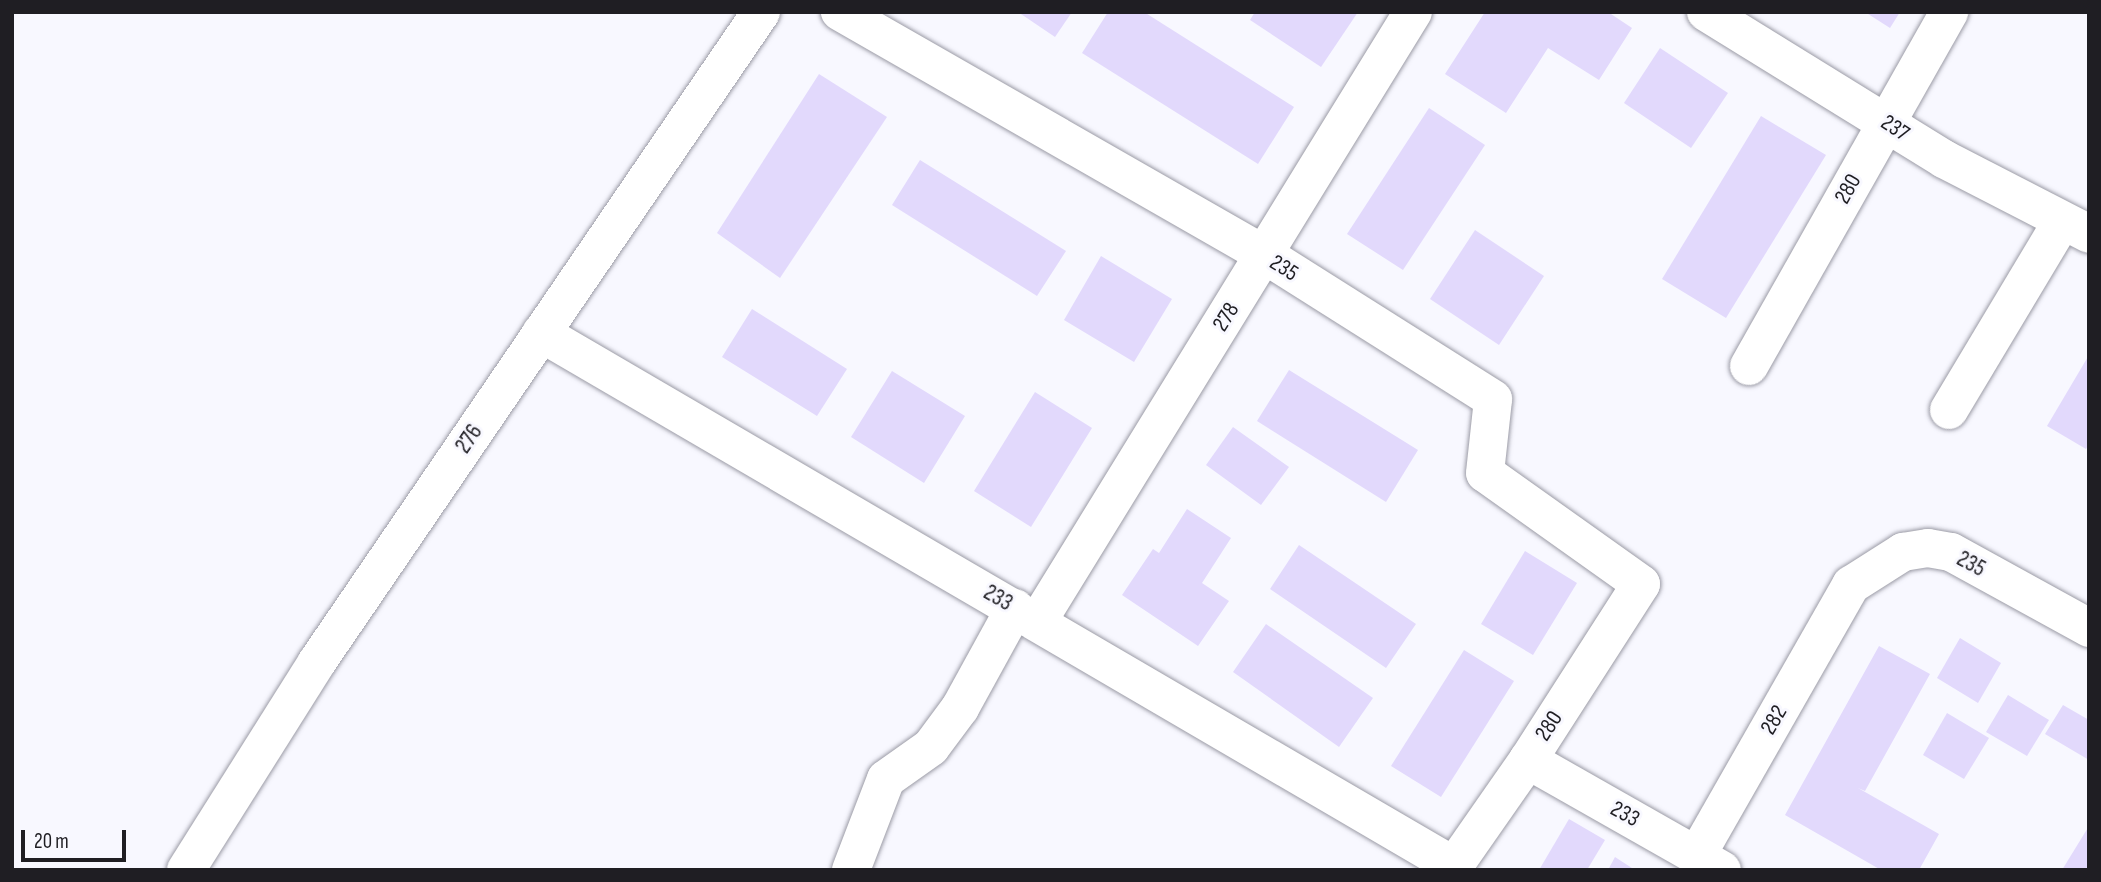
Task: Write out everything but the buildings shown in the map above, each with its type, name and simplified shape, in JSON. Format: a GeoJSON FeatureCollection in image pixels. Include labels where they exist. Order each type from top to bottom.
{"type":"FeatureCollection","features":[{"type":"Feature","properties":{"kind":"street","name":"276"},"geometry":{"type":"LineString","coordinates":[[186,870],[317,663],[761,12]]}},
{"type":"Feature","properties":{"kind":"street","name":"235"},"geometry":{"type":"LineString","coordinates":[[840,12],[1265,255],[1493,399],[1485,473],[1641,584]]}},
{"type":"Feature","properties":{"kind":"street","name":"278"},"geometry":{"type":"LineString","coordinates":[[851,870],[886,779],[931,747],[1026,614],[1265,255],[1413,12]]}},
{"type":"Feature","properties":{"kind":"street","name":"237"},"geometry":{"type":"LineString","coordinates":[[1706,12],[1944,159],[2076,228]]}},
{"type":"Feature","properties":{"kind":"street","name":"280"},"geometry":{"type":"LineString","coordinates":[[1749,366],[1949,12]]}},
{"type":"Feature","properties":{"kind":"street"},"geometry":{"type":"LineString","coordinates":[[1949,410],[2076,228]]}},
{"type":"Feature","properties":{"kind":"street","name":"233"},"geometry":{"type":"LineString","coordinates":[[541,333],[1454,866]]}},
{"type":"Feature","properties":{"kind":"street","name":"235"},"geometry":{"type":"LineString","coordinates":[[1851,585],[1903,552],[1928,548],[1951,552],[2089,628]]}},
{"type":"Feature","properties":{"kind":"street","name":"280"},"geometry":{"type":"LineString","coordinates":[[1454,866],[1528,760],[1641,584]]}},
{"type":"Feature","properties":{"kind":"street","name":"282"},"geometry":{"type":"LineString","coordinates":[[1710,862],[1851,585]]}},
{"type":"Feature","properties":{"kind":"street","name":"233"},"geometry":{"type":"LineString","coordinates":[[1528,760],[1710,862]]}}]}
